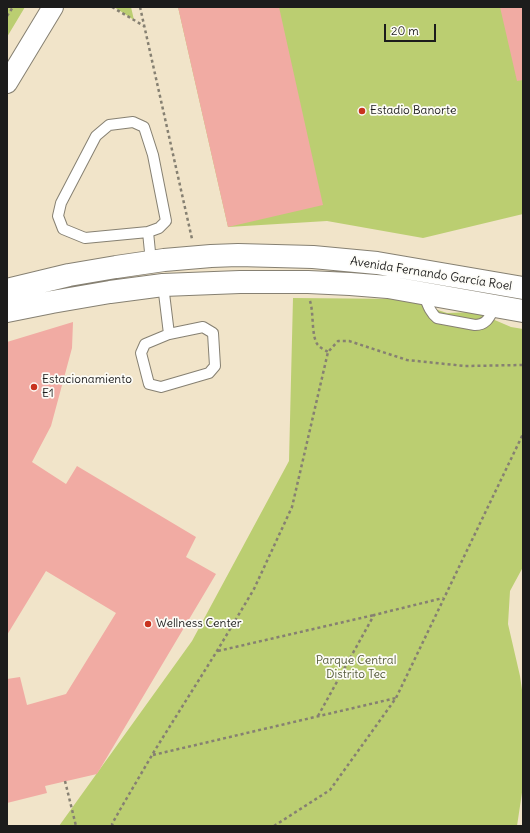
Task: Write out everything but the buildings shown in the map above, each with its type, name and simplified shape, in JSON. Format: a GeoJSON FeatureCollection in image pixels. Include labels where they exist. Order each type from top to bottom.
{"type":"FeatureCollection","features":[{"type":"Feature","properties":{"kind":"street"},"geometry":{"type":"LineString","coordinates":[[7,83],[52,7]]}},
{"type":"Feature","properties":{"kind":"street","name":"Avenida Fernando García Roel"},"geometry":{"type":"LineString","coordinates":[[7,290],[69,275],[116,267],[151,262],[238,255],[306,256],[369,262],[523,288]]}},
{"type":"Feature","properties":{"kind":"street","name":"Avenida Fernando García Roel"},"geometry":{"type":"LineString","coordinates":[[7,310],[110,292],[163,285],[191,283],[308,282],[380,286],[523,310]]}},
{"type":"Feature","properties":{"kind":"lane"},"geometry":{"type":"LineString","coordinates":[[133,122],[144,127],[153,155],[166,221],[159,228],[148,232],[85,238],[63,228],[58,216],[61,203],[96,136],[109,125],[133,122]]}},
{"type":"Feature","properties":{"kind":"lane"},"geometry":{"type":"LineString","coordinates":[[148,232],[151,262]]}},
{"type":"Feature","properties":{"kind":"lane"},"geometry":{"type":"LineString","coordinates":[[163,285],[169,334]]}},
{"type":"Feature","properties":{"kind":"lane"},"geometry":{"type":"LineString","coordinates":[[202,327],[213,333],[215,366],[209,373],[161,387],[149,384],[141,353],[145,344],[169,334],[202,327]]}},
{"type":"Feature","properties":{"kind":"path"},"geometry":{"type":"LineString","coordinates":[[7,16],[13,7]]}},
{"type":"Feature","properties":{"kind":"path"},"geometry":{"type":"LineString","coordinates":[[112,7],[144,26]]}},
{"type":"Feature","properties":{"kind":"path"},"geometry":{"type":"LineString","coordinates":[[140,7],[196,258]]}},
{"type":"Feature","properties":{"kind":"path"},"geometry":{"type":"LineString","coordinates":[[308,295],[313,319],[313,331],[317,344],[328,352]]}},
{"type":"Feature","properties":{"kind":"path"},"geometry":{"type":"LineString","coordinates":[[113,826],[112,824],[120,808],[254,589],[292,507],[328,352],[338,341],[349,341],[407,360],[465,366],[523,365]]}},
{"type":"Feature","properties":{"kind":"path"},"geometry":{"type":"LineString","coordinates":[[274,826],[330,790],[396,698],[523,434]]}},
{"type":"Feature","properties":{"kind":"path"},"geometry":{"type":"LineString","coordinates":[[217,651],[444,598]]}},
{"type":"Feature","properties":{"kind":"path"},"geometry":{"type":"LineString","coordinates":[[317,717],[374,615]]}},
{"type":"Feature","properties":{"kind":"path"},"geometry":{"type":"LineString","coordinates":[[153,755],[396,698]]}},
{"type":"Feature","properties":{"kind":"path"},"geometry":{"type":"LineString","coordinates":[[65,781],[76,826]]}},
{"type":"Feature","properties":{"kind":"green space"},"geometry":{"type":"Polygon","coordinates":[[[7,7],[25,7],[7,37],[7,7]]]}},
{"type":"Feature","properties":{"kind":"green space"},"geometry":{"type":"Polygon","coordinates":[[[114,7],[131,7],[134,20],[114,7]]]}},
{"type":"Feature","properties":{"kind":"green space","name":"Estadio Banorte"},"geometry":{"type":"Polygon","coordinates":[[[178,7],[523,7],[523,214],[423,238],[327,221],[228,227],[178,7]]]}},
{"type":"Feature","properties":{"kind":"green space","name":"Parque Central Distrito Tec"},"geometry":{"type":"Polygon","coordinates":[[[293,298],[404,299],[447,313],[476,312],[511,327],[523,329],[523,567],[510,591],[508,624],[520,676],[523,697],[523,786],[517,826],[59,826],[192,641],[289,461],[293,298]]]}},
{"type":"Feature","properties":{"kind":"place","name":"Estadio Banorte"},"geometry":{"type":"Point","coordinates":[362,111]}},
{"type":"Feature","properties":{"kind":"place","name":"Estacionamiento E1"},"geometry":{"type":"Point","coordinates":[34,387]}},
{"type":"Feature","properties":{"kind":"place","name":"Wellness Center"},"geometry":{"type":"Point","coordinates":[148,624]}}]}
